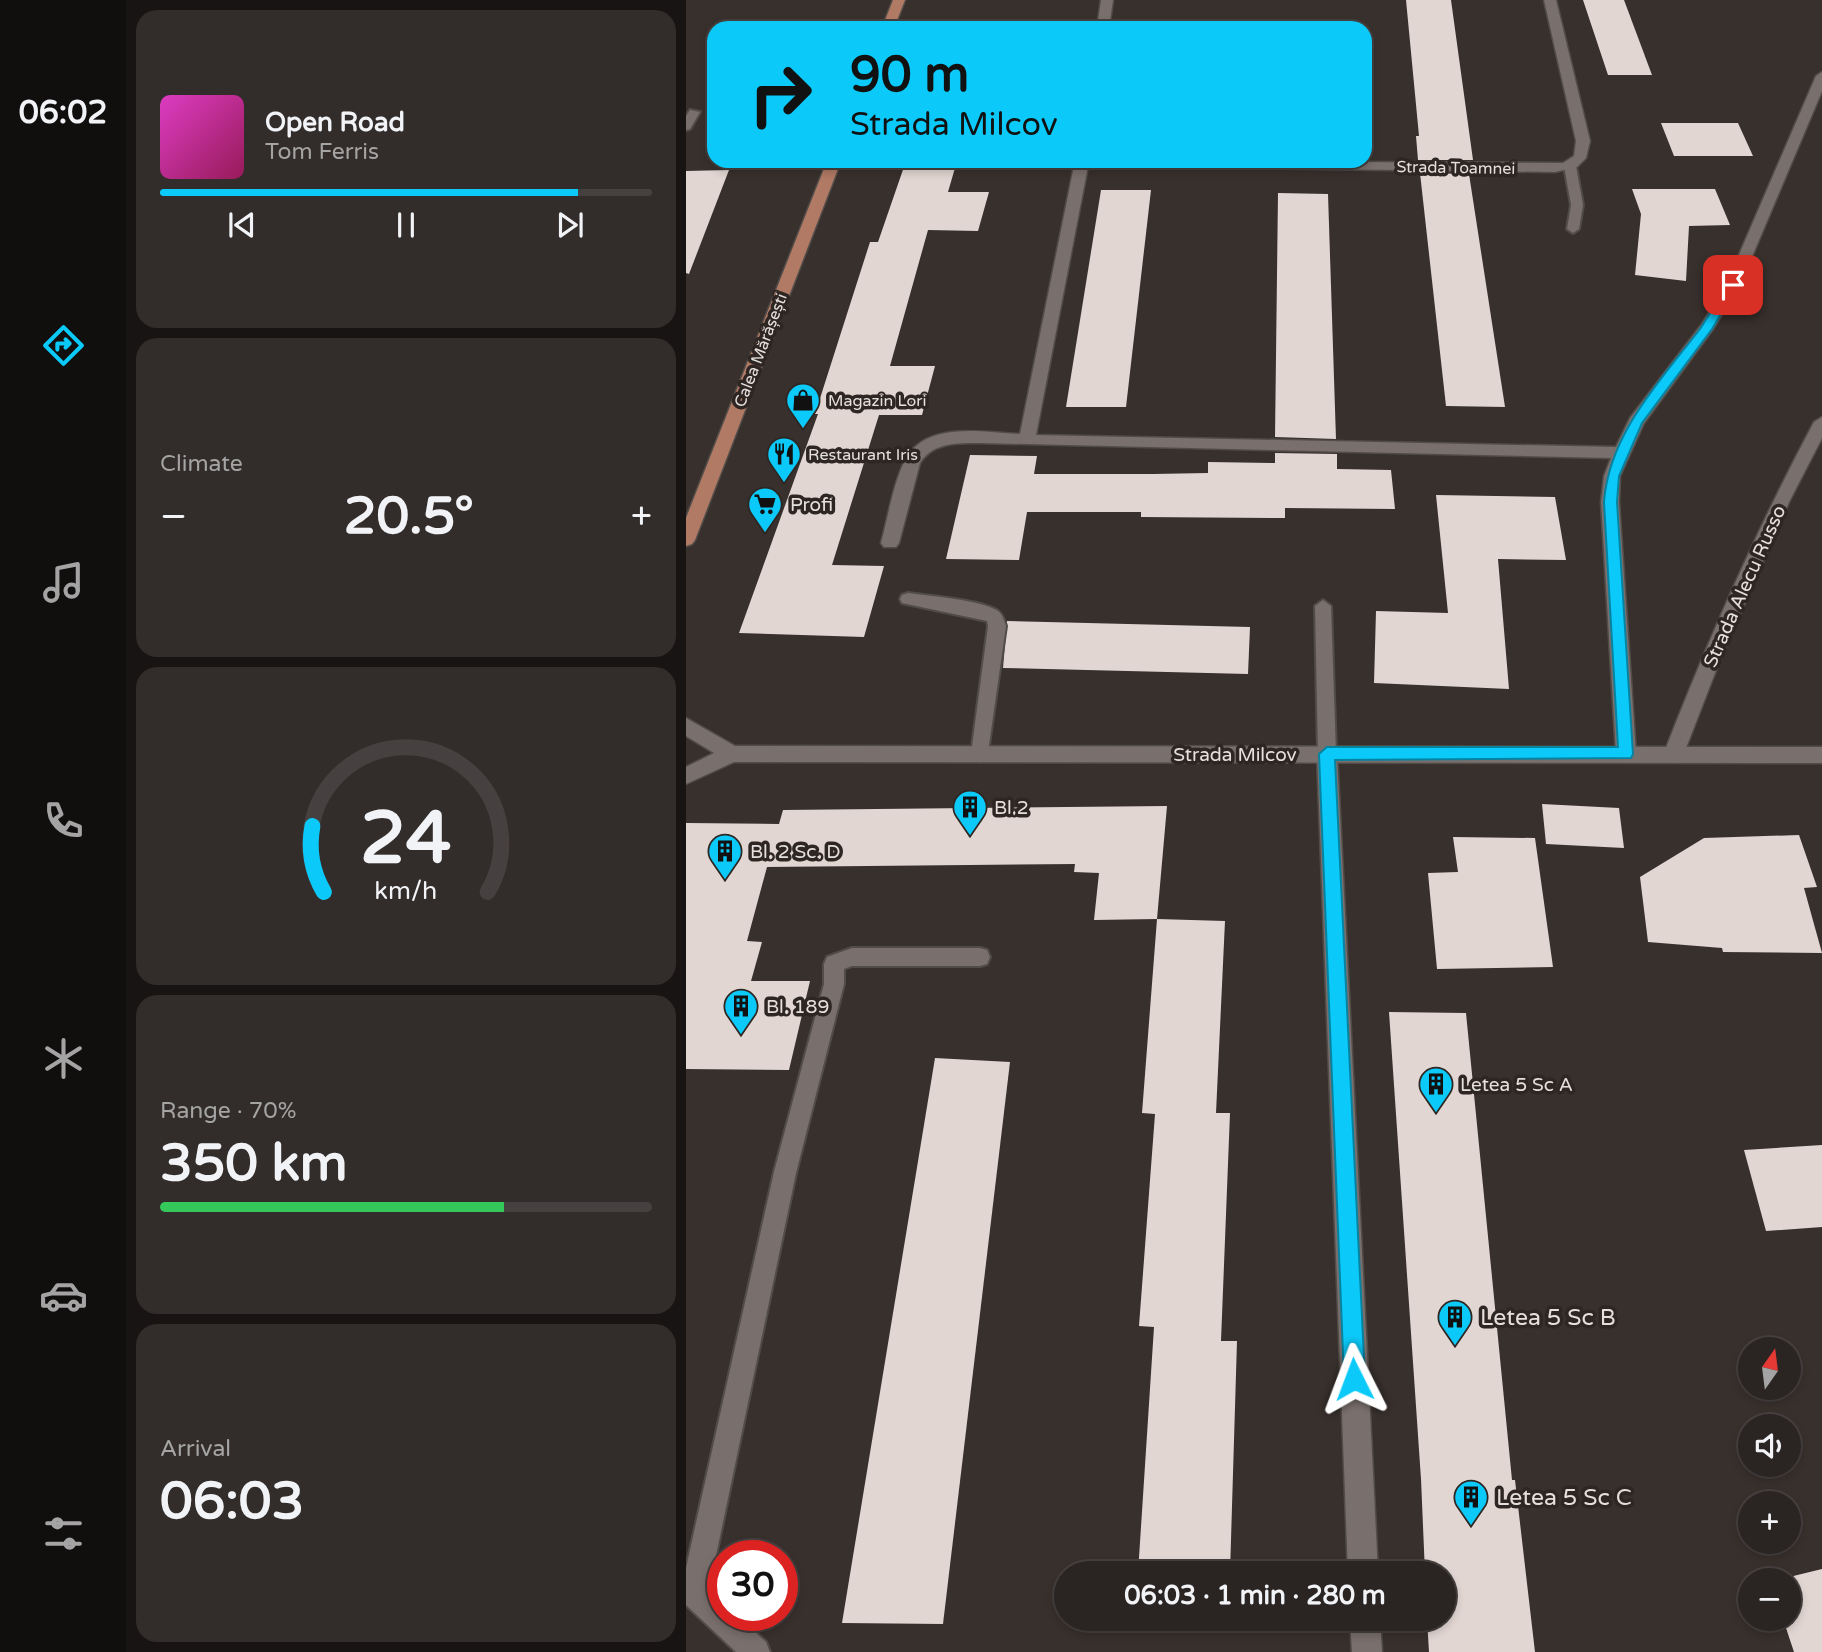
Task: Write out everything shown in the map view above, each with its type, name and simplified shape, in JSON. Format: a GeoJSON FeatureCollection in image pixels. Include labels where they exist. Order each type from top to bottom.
{"type":"FeatureCollection","features":[{"type":"Feature","properties":{"kind":"main road"},"geometry":{"type":"LineString","coordinates":[[891,21],[899,0]]}},
{"type":"Feature","properties":{"kind":"main road","name":"Calea Mărășești"},"geometry":{"type":"LineString","coordinates":[[686,540],[831,168]]}},
{"type":"Feature","properties":{"kind":"street"},"geometry":{"type":"LineString","coordinates":[[1104,21],[1107,0]]}},
{"type":"Feature","properties":{"kind":"street"},"geometry":{"type":"LineString","coordinates":[[1549,0],[1583,141],[1580,160],[1570,166]]}},
{"type":"Feature","properties":{"kind":"street"},"geometry":{"type":"LineString","coordinates":[[1626,754],[1610,502],[1612,476],[1636,422],[1707,326],[1733,285],[1822,76]]}},
{"type":"Feature","properties":{"kind":"street","name":"Strada Toamnei"},"geometry":{"type":"LineString","coordinates":[[1372,166],[1555,169],[1570,166]]}},
{"type":"Feature","properties":{"kind":"street","name":"Strada Toamnei"},"geometry":{"type":"LineString","coordinates":[[1027,440],[1081,168]]}},
{"type":"Feature","properties":{"kind":"street","name":"Strada Alecu Russo"},"geometry":{"type":"LineString","coordinates":[[1674,753],[1712,655],[1781,500],[1822,422]]}},
{"type":"Feature","properties":{"kind":"street"},"geometry":{"type":"LineString","coordinates":[[890,543],[916,453],[924,445],[950,439],[1620,453]]}},
{"type":"Feature","properties":{"kind":"street"},"geometry":{"type":"LineString","coordinates":[[686,726],[732,754]]}},
{"type":"Feature","properties":{"kind":"street"},"geometry":{"type":"LineString","coordinates":[[686,776],[732,754]]}},
{"type":"Feature","properties":{"kind":"street","name":"Strada Milcov"},"geometry":{"type":"LineString","coordinates":[[732,754],[1822,755]]}},
{"type":"Feature","properties":{"kind":"street"},"geometry":{"type":"LineString","coordinates":[[1327,754],[1362,1561]]}},
{"type":"Feature","properties":{"kind":"street"},"geometry":{"type":"LineString","coordinates":[[1366,1631],[1367,1652]]}},
{"type":"Feature","properties":{"kind":"lane"},"geometry":{"type":"LineString","coordinates":[[686,127],[694,112]]}},
{"type":"Feature","properties":{"kind":"lane"},"geometry":{"type":"LineString","coordinates":[[1570,166],[1578,201],[1578,215],[1573,229]]}},
{"type":"Feature","properties":{"kind":"lane"},"geometry":{"type":"LineString","coordinates":[[908,599],[984,612],[994,617],[998,626],[979,754]]}},
{"type":"Feature","properties":{"kind":"lane"},"geometry":{"type":"LineString","coordinates":[[1323,606],[1327,754]]}},
{"type":"Feature","properties":{"kind":"lane"},"geometry":{"type":"LineString","coordinates":[[756,1652],[694,1594],[785,1172],[834,984],[834,964],[852,957],[979,957]]}},
{"type":"Feature","properties":{"kind":"building"},"geometry":{"type":"Polygon","coordinates":[[[1406,0],[1451,0],[1473,160],[1418,160],[1416,136],[1419,136],[1406,0]]]}},
{"type":"Feature","properties":{"kind":"building"},"geometry":{"type":"Polygon","coordinates":[[[1583,0],[1624,0],[1652,75],[1608,75],[1583,0]]]}},
{"type":"Feature","properties":{"kind":"building"},"geometry":{"type":"Polygon","coordinates":[[[1661,123],[1738,123],[1753,156],[1674,156],[1661,123]]]}},
{"type":"Feature","properties":{"kind":"building"},"geometry":{"type":"Polygon","coordinates":[[[904,168],[955,168],[948,192],[989,192],[978,231],[928,230],[890,366],[935,366],[922,415],[879,415],[832,565],[884,566],[864,637],[739,633],[818,414],[815,414],[870,242],[878,242],[904,168]]]}},
{"type":"Feature","properties":{"kind":"building"},"geometry":{"type":"Polygon","coordinates":[[[729,170],[689,274],[686,273],[686,171],[729,170]]]}},
{"type":"Feature","properties":{"kind":"building"},"geometry":{"type":"Polygon","coordinates":[[[1420,173],[1469,174],[1505,407],[1446,406],[1420,173]]]}},
{"type":"Feature","properties":{"kind":"building"},"geometry":{"type":"Polygon","coordinates":[[[1632,189],[1715,189],[1730,225],[1689,226],[1686,281],[1635,275],[1641,214],[1632,189]]]}},
{"type":"Feature","properties":{"kind":"building"},"geometry":{"type":"Polygon","coordinates":[[[1101,190],[1151,190],[1126,407],[1066,407],[1101,190]]]}},
{"type":"Feature","properties":{"kind":"building"},"geometry":{"type":"Polygon","coordinates":[[[1278,193],[1328,194],[1336,439],[1275,437],[1278,193]]]}},
{"type":"Feature","properties":{"kind":"building"},"geometry":{"type":"Polygon","coordinates":[[[1275,453],[1337,454],[1337,469],[1391,470],[1395,509],[1285,508],[1285,518],[1141,517],[1141,512],[1027,512],[1019,560],[946,559],[970,455],[1037,456],[1034,474],[1153,474],[1208,473],[1208,462],[1275,463],[1275,453]]]}},
{"type":"Feature","properties":{"kind":"building"},"geometry":{"type":"Polygon","coordinates":[[[1436,495],[1555,497],[1566,560],[1498,559],[1509,689],[1374,683],[1376,611],[1448,613],[1436,495]]]}},
{"type":"Feature","properties":{"kind":"building"},"geometry":{"type":"Polygon","coordinates":[[[1007,621],[1250,627],[1248,674],[1003,668],[1007,621]]]}},
{"type":"Feature","properties":{"kind":"building"},"geometry":{"type":"Polygon","coordinates":[[[1542,804],[1619,808],[1624,848],[1546,844],[1542,804]]]}},
{"type":"Feature","properties":{"kind":"building"},"geometry":{"type":"Polygon","coordinates":[[[1167,806],[1157,919],[1094,920],[1099,873],[1074,872],[1075,864],[767,867],[747,941],[762,942],[751,981],[810,981],[789,1070],[686,1069],[686,823],[779,824],[783,810],[1167,806]]]}},
{"type":"Feature","properties":{"kind":"building"},"geometry":{"type":"Polygon","coordinates":[[[1799,835],[1817,887],[1804,888],[1822,953],[1723,952],[1722,948],[1648,942],[1640,877],[1704,838],[1799,835]]]}},
{"type":"Feature","properties":{"kind":"building"},"geometry":{"type":"Polygon","coordinates":[[[1453,837],[1535,838],[1553,967],[1437,969],[1428,873],[1458,872],[1453,837]]]}},
{"type":"Feature","properties":{"kind":"building"},"geometry":{"type":"Polygon","coordinates":[[[1157,919],[1225,921],[1216,1113],[1230,1113],[1221,1341],[1237,1341],[1230,1561],[1139,1561],[1154,1327],[1139,1326],[1155,1114],[1142,1113],[1157,919]]]}},
{"type":"Feature","properties":{"kind":"building"},"geometry":{"type":"Polygon","coordinates":[[[1389,1012],[1466,1013],[1512,1480],[1515,1480],[1535,1652],[1429,1652],[1428,1631],[1456,1631],[1456,1561],[1424,1561],[1389,1012]]]}},
{"type":"Feature","properties":{"kind":"building"},"geometry":{"type":"Polygon","coordinates":[[[935,1058],[1010,1062],[943,1624],[842,1623],[935,1058]]]}},
{"type":"Feature","properties":{"kind":"building"},"geometry":{"type":"Polygon","coordinates":[[[1822,1145],[1822,1227],[1766,1231],[1744,1150],[1822,1145]]]}},
{"type":"Feature","properties":{"kind":"building"},"geometry":{"type":"Polygon","coordinates":[[[1822,1569],[1822,1652],[1794,1652],[1787,1631],[1801,1631],[1801,1574],[1822,1569]]]}},
{"type":"Feature","properties":{"kind":"place","name":"Magazin Lori"},"geometry":{"type":"Point","coordinates":[803,430]}},
{"type":"Feature","properties":{"kind":"place","name":"Restaurant Iris"},"geometry":{"type":"Point","coordinates":[784,484]}},
{"type":"Feature","properties":{"kind":"place","name":"Profi"},"geometry":{"type":"Point","coordinates":[765,534]}},
{"type":"Feature","properties":{"kind":"place","name":"Bl.2"},"geometry":{"type":"Point","coordinates":[970,837]}},
{"type":"Feature","properties":{"kind":"place","name":"Bl. 2 Sc. D"},"geometry":{"type":"Point","coordinates":[725,881]}},
{"type":"Feature","properties":{"kind":"place","name":"Bl. 189"},"geometry":{"type":"Point","coordinates":[741,1036]}},
{"type":"Feature","properties":{"kind":"place","name":"Letea 5 Sc A"},"geometry":{"type":"Point","coordinates":[1436,1114]}},
{"type":"Feature","properties":{"kind":"place","name":"Letea 5 Sc B"},"geometry":{"type":"Point","coordinates":[1455,1347]}},
{"type":"Feature","properties":{"kind":"place","name":"Letea 5 Sc C"},"geometry":{"type":"Point","coordinates":[1471,1527]}},
{"type":"Feature","properties":{"kind":"route"},"geometry":{"type":"LineString","coordinates":[[1354,1379],[1327,754],[1626,754],[1610,502],[1612,476],[1636,422],[1707,326],[1733,285]]}}]}
